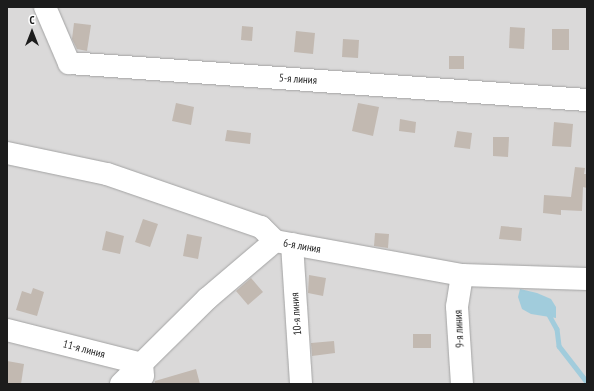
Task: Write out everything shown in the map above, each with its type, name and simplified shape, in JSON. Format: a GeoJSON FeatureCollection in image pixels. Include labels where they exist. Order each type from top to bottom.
{"type":"FeatureCollection","features":[{"type":"Feature","properties":{"kind":"street","name":"5-я линия"},"geometry":{"type":"LineString","coordinates":[[46,7],[69,63],[587,100]]}},
{"type":"Feature","properties":{"kind":"street","name":"6-я линия"},"geometry":{"type":"LineString","coordinates":[[7,153],[107,174],[261,227],[283,243],[462,275],[587,279]]}},
{"type":"Feature","properties":{"kind":"street"},"geometry":{"type":"LineString","coordinates":[[121,384],[142,374],[208,298],[283,243]]}},
{"type":"Feature","properties":{"kind":"street","name":"10-я линия"},"geometry":{"type":"LineString","coordinates":[[283,243],[301,384]]}},
{"type":"Feature","properties":{"kind":"street","name":"9-я линия"},"geometry":{"type":"LineString","coordinates":[[462,275],[458,308],[462,384]]}},
{"type":"Feature","properties":{"kind":"street","name":"11-я линия"},"geometry":{"type":"LineString","coordinates":[[7,330],[142,374]]}},
{"type":"Feature","properties":{"kind":"shaded area"},"geometry":{"type":"Polygon","coordinates":[[[7,7],[587,7],[587,384],[7,384],[7,7]]]}},
{"type":"Feature","properties":{"kind":"water"},"geometry":{"type":"Polygon","coordinates":[[[520,289],[537,293],[551,299],[556,307],[556,318],[531,314],[522,309],[518,297],[520,289]]]}},
{"type":"Feature","properties":{"kind":"building"},"geometry":{"type":"Polygon","coordinates":[[[74,23],[91,25],[87,51],[77,49],[72,39],[74,23]]]}},
{"type":"Feature","properties":{"kind":"building"},"geometry":{"type":"Polygon","coordinates":[[[242,26],[253,27],[252,41],[241,40],[242,26]]]}},
{"type":"Feature","properties":{"kind":"building"},"geometry":{"type":"Polygon","coordinates":[[[510,27],[525,28],[524,49],[509,48],[510,27]]]}},
{"type":"Feature","properties":{"kind":"building"},"geometry":{"type":"Polygon","coordinates":[[[552,29],[569,29],[569,50],[552,50],[552,29]]]}},
{"type":"Feature","properties":{"kind":"building"},"geometry":{"type":"Polygon","coordinates":[[[296,31],[315,33],[313,54],[294,52],[296,31]]]}},
{"type":"Feature","properties":{"kind":"building"},"geometry":{"type":"Polygon","coordinates":[[[343,39],[359,40],[358,58],[342,57],[343,39]]]}},
{"type":"Feature","properties":{"kind":"building"},"geometry":{"type":"Polygon","coordinates":[[[449,56],[464,56],[464,69],[449,69],[449,56]]]}},
{"type":"Feature","properties":{"kind":"building"},"geometry":{"type":"Polygon","coordinates":[[[176,103],[194,107],[191,125],[172,121],[176,103]]]}},
{"type":"Feature","properties":{"kind":"building"},"geometry":{"type":"Polygon","coordinates":[[[358,103],[379,107],[373,136],[352,131],[358,103]]]}},
{"type":"Feature","properties":{"kind":"building"},"geometry":{"type":"Polygon","coordinates":[[[400,119],[416,122],[415,133],[399,131],[400,119]]]}},
{"type":"Feature","properties":{"kind":"building"},"geometry":{"type":"Polygon","coordinates":[[[554,122],[573,124],[571,147],[552,146],[554,122]]]}},
{"type":"Feature","properties":{"kind":"building"},"geometry":{"type":"Polygon","coordinates":[[[227,130],[251,133],[250,144],[225,141],[227,130]]]}},
{"type":"Feature","properties":{"kind":"building"},"geometry":{"type":"Polygon","coordinates":[[[457,131],[472,133],[470,149],[454,147],[457,131]]]}},
{"type":"Feature","properties":{"kind":"building"},"geometry":{"type":"Polygon","coordinates":[[[493,137],[509,137],[508,157],[493,156],[493,137]]]}},
{"type":"Feature","properties":{"kind":"building"},"geometry":{"type":"Polygon","coordinates":[[[575,167],[585,168],[584,174],[587,174],[587,188],[583,187],[582,211],[561,210],[561,215],[543,213],[544,195],[571,197],[575,167]]]}},
{"type":"Feature","properties":{"kind":"building"},"geometry":{"type":"Polygon","coordinates":[[[143,219],[158,224],[150,247],[135,242],[143,219]]]}},
{"type":"Feature","properties":{"kind":"building"},"geometry":{"type":"Polygon","coordinates":[[[501,226],[522,228],[521,241],[499,239],[501,226]]]}},
{"type":"Feature","properties":{"kind":"building"},"geometry":{"type":"Polygon","coordinates":[[[106,231],[124,236],[120,254],[102,250],[106,231]]]}},
{"type":"Feature","properties":{"kind":"building"},"geometry":{"type":"Polygon","coordinates":[[[375,233],[389,234],[388,248],[374,246],[375,233]]]}},
{"type":"Feature","properties":{"kind":"building"},"geometry":{"type":"Polygon","coordinates":[[[187,234],[202,237],[198,259],[183,256],[187,234]]]}},
{"type":"Feature","properties":{"kind":"building"},"geometry":{"type":"Polygon","coordinates":[[[309,275],[326,278],[323,296],[308,293],[309,275]]]}},
{"type":"Feature","properties":{"kind":"building"},"geometry":{"type":"Polygon","coordinates":[[[251,278],[263,292],[248,305],[236,291],[251,278]]]}},
{"type":"Feature","properties":{"kind":"building"},"geometry":{"type":"Polygon","coordinates":[[[33,288],[44,292],[37,316],[16,310],[22,291],[31,294],[33,288]]]}},
{"type":"Feature","properties":{"kind":"building"},"geometry":{"type":"Polygon","coordinates":[[[413,334],[431,334],[431,348],[413,348],[413,334]]]}},
{"type":"Feature","properties":{"kind":"building"},"geometry":{"type":"Polygon","coordinates":[[[334,341],[335,353],[312,356],[311,343],[334,341]]]}},
{"type":"Feature","properties":{"kind":"building"},"geometry":{"type":"Polygon","coordinates":[[[7,361],[24,364],[21,384],[7,384],[7,361]]]}},
{"type":"Feature","properties":{"kind":"building"},"geometry":{"type":"Polygon","coordinates":[[[196,369],[200,384],[155,384],[155,381],[196,369]]]}},
{"type":"Feature","properties":{"kind":"waterway"},"geometry":{"type":"LineString","coordinates":[[548,313],[557,329],[559,346],[587,382]]}}]}
